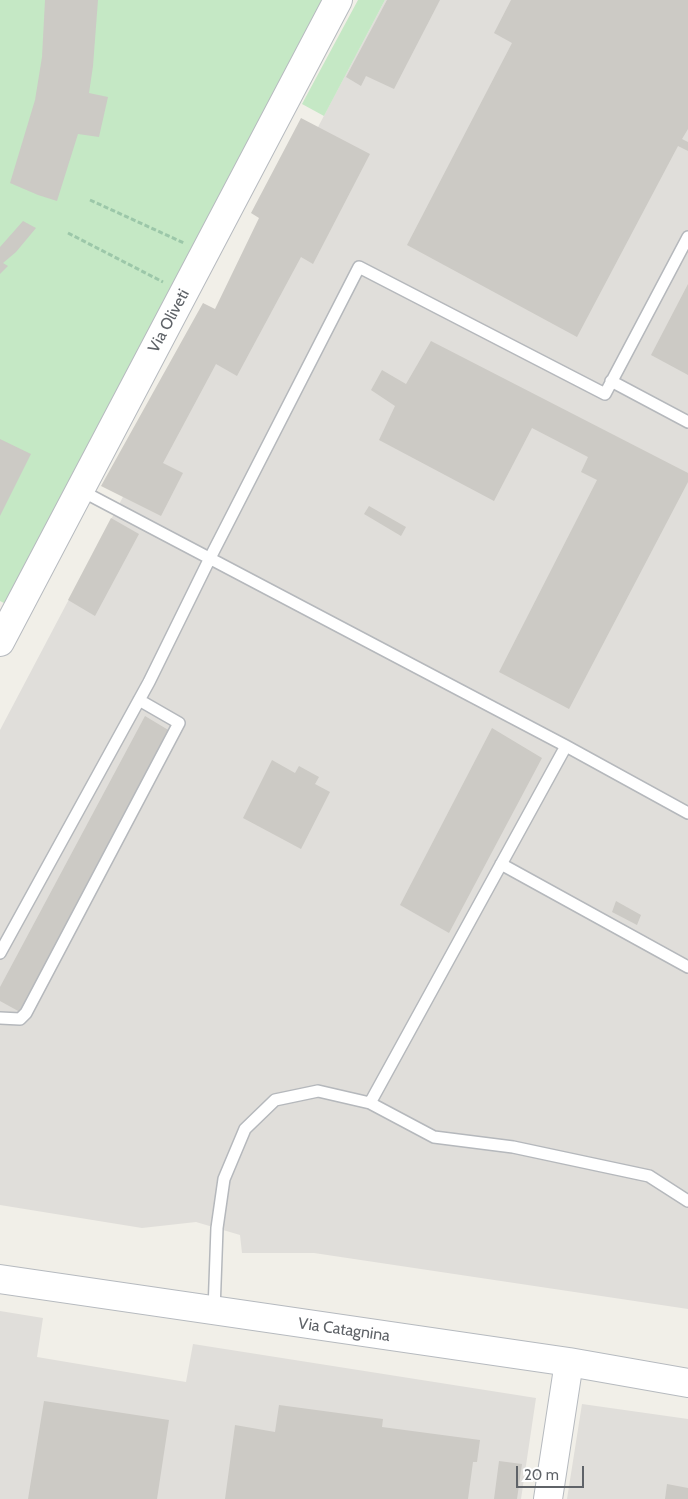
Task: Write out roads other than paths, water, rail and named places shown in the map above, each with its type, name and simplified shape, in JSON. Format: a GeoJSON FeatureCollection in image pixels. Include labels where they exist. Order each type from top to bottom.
{"type":"FeatureCollection","features":[{"type":"Feature","properties":{"kind":"main road","name":"Via Oliveti"},"geometry":{"type":"LineString","coordinates":[[0,642],[338,0]]}},
{"type":"Feature","properties":{"kind":"main road","name":"Via Catagnina"},"geometry":{"type":"LineString","coordinates":[[0,1279],[569,1362],[688,1383]]}},
{"type":"Feature","properties":{"kind":"main road"},"geometry":{"type":"LineString","coordinates":[[548,1499],[569,1362]]}},
{"type":"Feature","properties":{"kind":"lane"},"geometry":{"type":"LineString","coordinates":[[0,953],[140,700],[210,558],[359,267],[605,394],[688,237]]}},
{"type":"Feature","properties":{"kind":"lane"},"geometry":{"type":"LineString","coordinates":[[611,381],[688,422]]}},
{"type":"Feature","properties":{"kind":"lane"},"geometry":{"type":"LineString","coordinates":[[80,490],[688,812]]}},
{"type":"Feature","properties":{"kind":"lane"},"geometry":{"type":"LineString","coordinates":[[0,1018],[20,1019],[26,1014],[179,723],[140,700]]}},
{"type":"Feature","properties":{"kind":"lane"},"geometry":{"type":"LineString","coordinates":[[370,1103],[566,746]]}},
{"type":"Feature","properties":{"kind":"lane"},"geometry":{"type":"LineString","coordinates":[[501,864],[688,967]]}},
{"type":"Feature","properties":{"kind":"lane"},"geometry":{"type":"LineString","coordinates":[[214,1311],[217,1228],[224,1179],[245,1129],[275,1100],[318,1092],[370,1103],[434,1137],[513,1147],[649,1176],[688,1201]]}}]}
